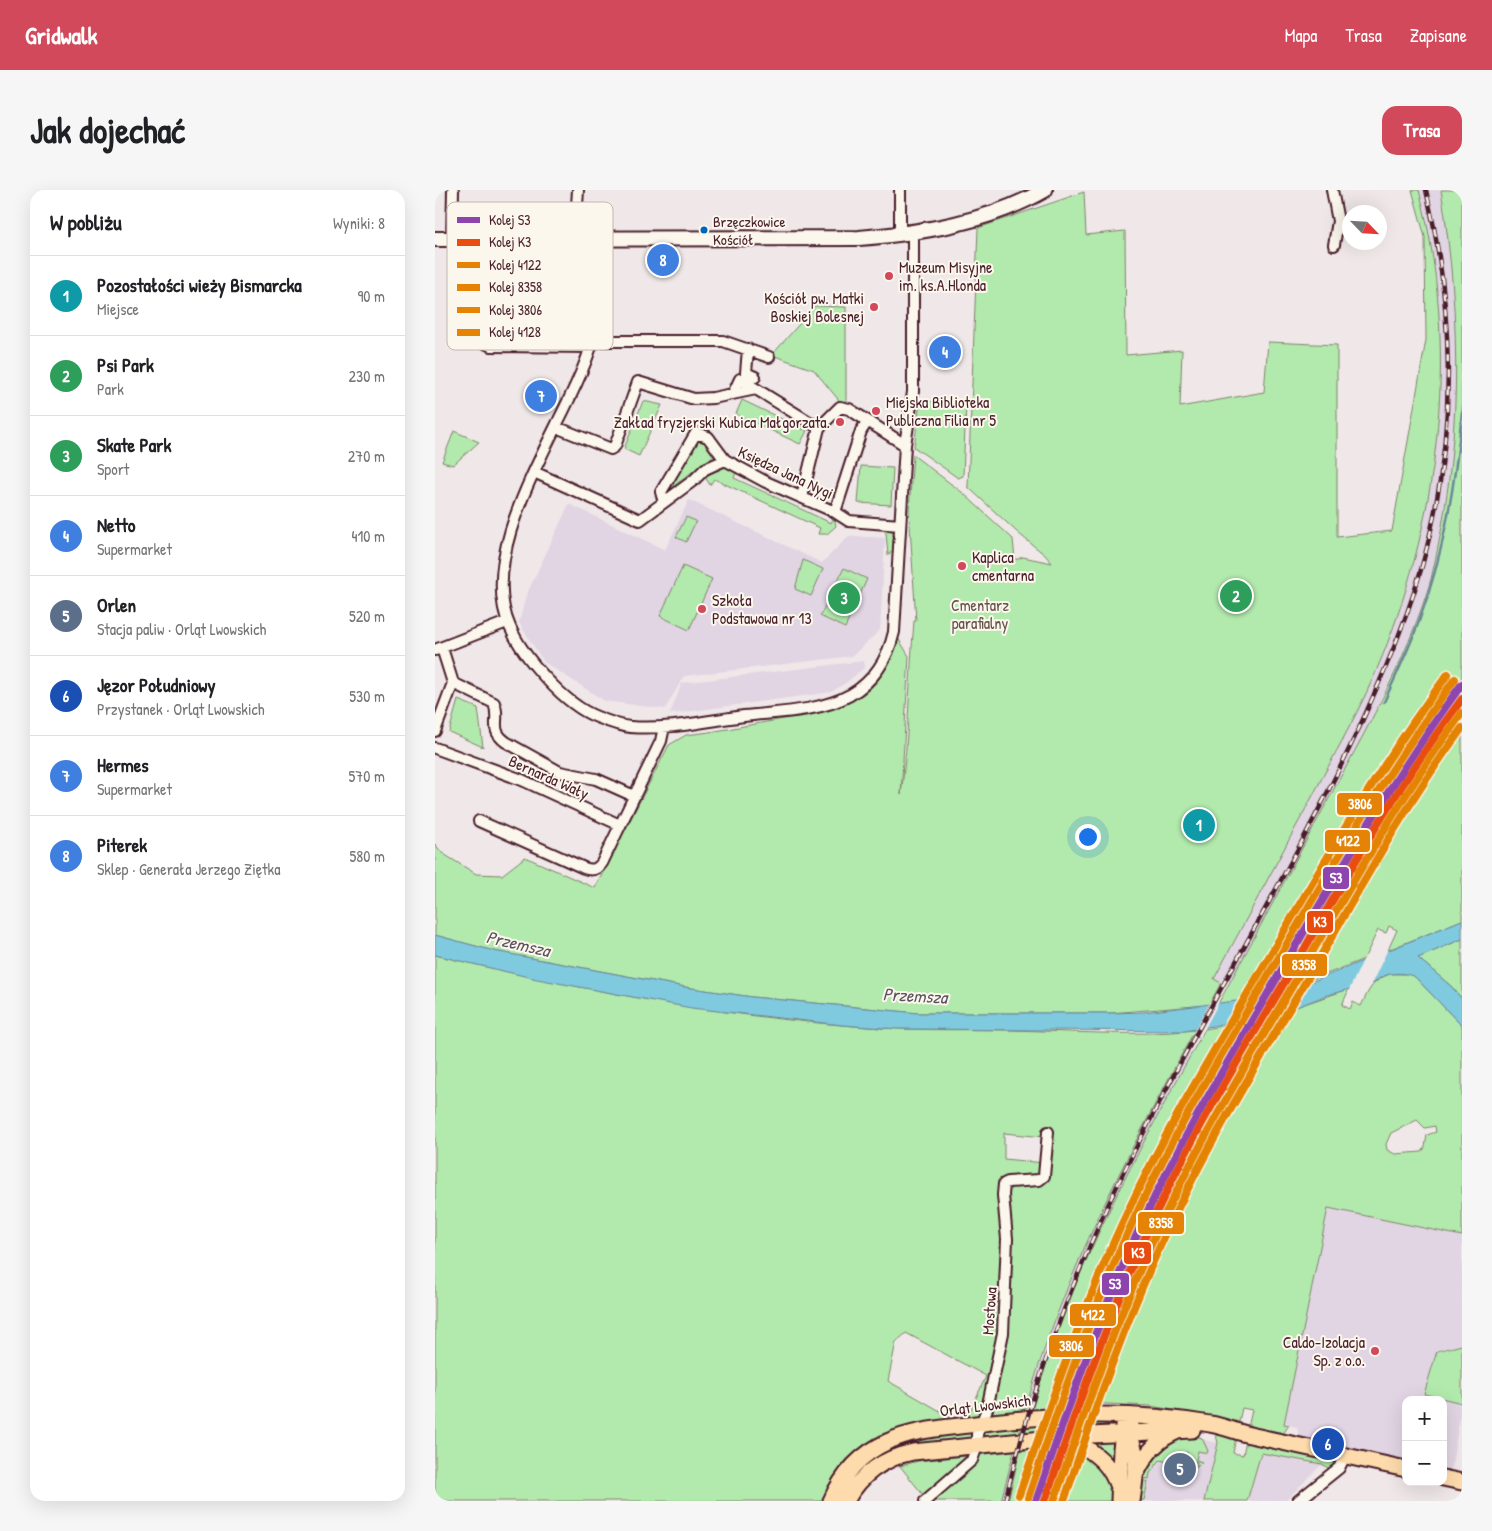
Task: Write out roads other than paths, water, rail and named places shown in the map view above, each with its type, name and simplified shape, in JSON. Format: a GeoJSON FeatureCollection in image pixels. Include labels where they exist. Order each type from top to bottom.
{"type":"FeatureCollection","features":[{"type":"Feature","properties":{"kind":"main road"},"geometry":{"type":"LineString","coordinates":[[613,238],[859,238],[907,233],[976,218],[1023,201],[1045,190]]}},
{"type":"Feature","properties":{"kind":"main road"},"geometry":{"type":"LineString","coordinates":[[1105,1414],[1119,1421],[1135,1448],[1136,1474],[1132,1501]]}},
{"type":"Feature","properties":{"kind":"main road","name":"Orląt Lwowskich"},"geometry":{"type":"LineString","coordinates":[[831,1501],[851,1469],[883,1444],[924,1431],[1056,1415],[1105,1414],[1150,1416],[1212,1424],[1231,1431],[1402,1468]]}},
{"type":"Feature","properties":{"kind":"main road"},"geometry":{"type":"LineString","coordinates":[[1119,1496],[1121,1449],[1127,1432],[1136,1422],[1150,1416]]}},
{"type":"Feature","properties":{"kind":"main road"},"geometry":{"type":"LineString","coordinates":[[1136,1474],[1143,1459],[1153,1448],[1173,1433],[1185,1429]]}},
{"type":"Feature","properties":{"kind":"main road","name":"Orląt Lwowskich"},"geometry":{"type":"LineString","coordinates":[[846,1501],[865,1475],[892,1458],[925,1450],[1127,1432],[1185,1429],[1231,1431]]}},
{"type":"Feature","properties":{"kind":"main road"},"geometry":{"type":"LineString","coordinates":[[1071,1436],[1105,1461],[1119,1496]]}},
{"type":"Feature","properties":{"kind":"main road"},"geometry":{"type":"LineString","coordinates":[[1447,1479],[1462,1482]]}},
{"type":"Feature","properties":{"kind":"street"},"geometry":{"type":"LineString","coordinates":[[589,350],[517,512],[503,563],[503,602],[507,622],[525,652],[571,702],[595,717],[628,727],[663,727],[827,705],[852,694],[865,684],[882,665],[893,638],[905,445],[913,392],[907,233],[900,190]]}},
{"type":"Feature","properties":{"kind":"street"},"geometry":{"type":"LineString","coordinates":[[1332,190],[1338,222],[1334,245]]}},
{"type":"Feature","properties":{"kind":"street"},"geometry":{"type":"LineString","coordinates":[[613,344],[723,341],[769,357]]}},
{"type":"Feature","properties":{"kind":"street"},"geometry":{"type":"LineString","coordinates":[[748,349],[746,372],[755,377]]}},
{"type":"Feature","properties":{"kind":"street"},"geometry":{"type":"LineString","coordinates":[[556,427],[611,448],[615,446],[638,382],[694,399],[713,398],[756,389],[819,428]]}},
{"type":"Feature","properties":{"kind":"street"},"geometry":{"type":"LineString","coordinates":[[802,497],[819,428],[840,407],[849,410],[905,445]]}},
{"type":"Feature","properties":{"kind":"street","name":"Księdza Jana Nygi"},"geometry":{"type":"LineString","coordinates":[[835,512],[861,431],[867,422]]}},
{"type":"Feature","properties":{"kind":"street","name":"Księdza Jana Nygi"},"geometry":{"type":"LineString","coordinates":[[664,502],[661,492],[696,433],[708,437],[725,460],[766,482],[849,520],[900,525]]}},
{"type":"Feature","properties":{"kind":"street","name":"Księdza Jana Nygi"},"geometry":{"type":"LineString","coordinates":[[534,472],[640,520],[694,480],[705,469],[725,460]]}},
{"type":"Feature","properties":{"kind":"street"},"geometry":{"type":"LineString","coordinates":[[435,731],[453,683],[438,649],[507,622]]}},
{"type":"Feature","properties":{"kind":"street","name":"Bernarda Wały"},"geometry":{"type":"LineString","coordinates":[[453,683],[494,703],[497,711],[495,730],[498,736],[506,742],[560,772],[596,779],[634,796]]}},
{"type":"Feature","properties":{"kind":"street"},"geometry":{"type":"LineString","coordinates":[[479,821],[590,870],[596,869],[602,863],[661,741],[663,727]]}},
{"type":"Feature","properties":{"kind":"street","name":"Bernarda Wały"},"geometry":{"type":"LineString","coordinates":[[435,748],[522,780],[620,825]]}},
{"type":"Feature","properties":{"kind":"street","name":"Mostowa"},"geometry":{"type":"LineString","coordinates":[[925,1501],[972,1460],[977,1446],[977,1434],[987,1409],[1003,1334],[1007,1239],[1003,1189],[1008,1182],[1039,1180],[1044,1176],[1048,1132]]}},
{"type":"Feature","properties":{"kind":"street"},"geometry":{"type":"LineString","coordinates":[[1298,1501],[1339,1468],[1345,1456]]}},
{"type":"Feature","properties":{"kind":"water"},"geometry":{"type":"Polygon","coordinates":[[[1462,920],[1462,939],[1418,958],[1452,987],[1462,999],[1462,1026],[1415,977],[1399,973],[1378,979],[1374,983],[1327,995],[1279,1014],[1185,1031],[898,1029],[842,1025],[691,1008],[537,979],[435,955],[435,935],[494,951],[685,987],[752,997],[918,1013],[1144,1012],[1261,998],[1304,985],[1462,920]]]}},
{"type":"Feature","properties":{"kind":"waterway"},"geometry":{"type":"LineString","coordinates":[[1384,702],[1407,652],[1428,596],[1442,544],[1456,466],[1462,412]]}},
{"type":"Feature","properties":{"kind":"railway"},"geometry":{"type":"LineString","coordinates":[[1005,1501],[1017,1453],[1046,1360],[1079,1270],[1098,1226],[1168,1086],[1335,778],[1398,638],[1414,593],[1427,547],[1436,503],[1447,413],[1448,368],[1442,279],[1426,190]]}},
{"type":"Feature","properties":{"kind":"rail line","name":"3806"},"geometry":{"type":"LineString","coordinates":[[1019,1495],[1069,1352],[1097,1281],[1128,1211],[1163,1141],[1340,837],[1381,770],[1448,674]]}},
{"type":"Feature","properties":{"kind":"rail line","name":"4122"},"geometry":{"type":"LineString","coordinates":[[1028,1498],[1105,1284],[1136,1215],[1171,1145],[1228,1043],[1347,841],[1410,743],[1455,679]]}},
{"type":"Feature","properties":{"kind":"rail line","name":"S3"},"geometry":{"type":"LineString","coordinates":[[1036,1501],[1086,1358],[1128,1253],[1161,1184],[1197,1115],[1355,846],[1417,748],[1462,684]]}},
{"type":"Feature","properties":{"kind":"rail line","name":"K3"},"geometry":{"type":"LineString","coordinates":[[1045,1501],[1121,1292],[1151,1224],[1185,1155],[1242,1053],[1378,823],[1462,699]]}},
{"type":"Feature","properties":{"kind":"rail line","name":"8358"},"geometry":{"type":"LineString","coordinates":[[1054,1501],[1116,1327],[1177,1190],[1232,1089],[1364,863],[1421,772],[1462,713]]}},
{"type":"Feature","properties":{"kind":"rail line","name":"4128"},"geometry":{"type":"LineString","coordinates":[[1064,1501],[1099,1399],[1138,1297],[1184,1196],[1240,1094],[1387,842],[1423,784],[1462,728]]}},
{"type":"Feature","properties":{"kind":"place","name":"Brzęczkowice Kościół"},"geometry":{"type":"Point","coordinates":[704,230]}},
{"type":"Feature","properties":{"kind":"place","name":"Piterek"},"geometry":{"type":"Point","coordinates":[663,260]}},
{"type":"Feature","properties":{"kind":"place","name":"Muzeum Misyjne im. ks.A.Hlonda"},"geometry":{"type":"Point","coordinates":[889,276]}},
{"type":"Feature","properties":{"kind":"place","name":"Kościół pw. Matki Boskiej Bolesnej"},"geometry":{"type":"Point","coordinates":[874,307]}},
{"type":"Feature","properties":{"kind":"place","name":"Netto"},"geometry":{"type":"Point","coordinates":[945,352]}},
{"type":"Feature","properties":{"kind":"place","name":"Hermes"},"geometry":{"type":"Point","coordinates":[541,396]}},
{"type":"Feature","properties":{"kind":"place","name":"Miejska Biblioteka Publiczna Filia nr 5"},"geometry":{"type":"Point","coordinates":[876,411]}},
{"type":"Feature","properties":{"kind":"place","name":"Zakład fryzjerski Kubica Małgorzata."},"geometry":{"type":"Point","coordinates":[840,422]}},
{"type":"Feature","properties":{"kind":"place","name":"Kaplica cmentarna"},"geometry":{"type":"Point","coordinates":[962,566]}},
{"type":"Feature","properties":{"kind":"place","name":"Psi Park"},"geometry":{"type":"Point","coordinates":[1236,596]}},
{"type":"Feature","properties":{"kind":"place","name":"Skate Park"},"geometry":{"type":"Point","coordinates":[844,598]}},
{"type":"Feature","properties":{"kind":"place","name":"Szkoła Podstawowa nr 13"},"geometry":{"type":"Point","coordinates":[702,609]}},
{"type":"Feature","properties":{"kind":"place","name":"Pozostałości wieży Bismarcka"},"geometry":{"type":"Point","coordinates":[1199,825]}},
{"type":"Feature","properties":{"kind":"place","name":"Caldo-Izolacja Sp. z o.o."},"geometry":{"type":"Point","coordinates":[1375,1351]}},
{"type":"Feature","properties":{"kind":"place","name":"Jęzor Południowy"},"geometry":{"type":"Point","coordinates":[1328,1444]}},
{"type":"Feature","properties":{"kind":"place","name":"Orlen"},"geometry":{"type":"Point","coordinates":[1180,1469]}},
{"type":"Feature","properties":{"kind":"park label","name":"Cmentarz parafialny"},"geometry":{"type":"Point","coordinates":[980,614]}},
{"type":"Feature","properties":{"kind":"water label","name":"Przemsza"},"geometry":{"type":"Point","coordinates":[518,944]}},
{"type":"Feature","properties":{"kind":"water label","name":"Przemsza"},"geometry":{"type":"Point","coordinates":[915,996]}}]}
